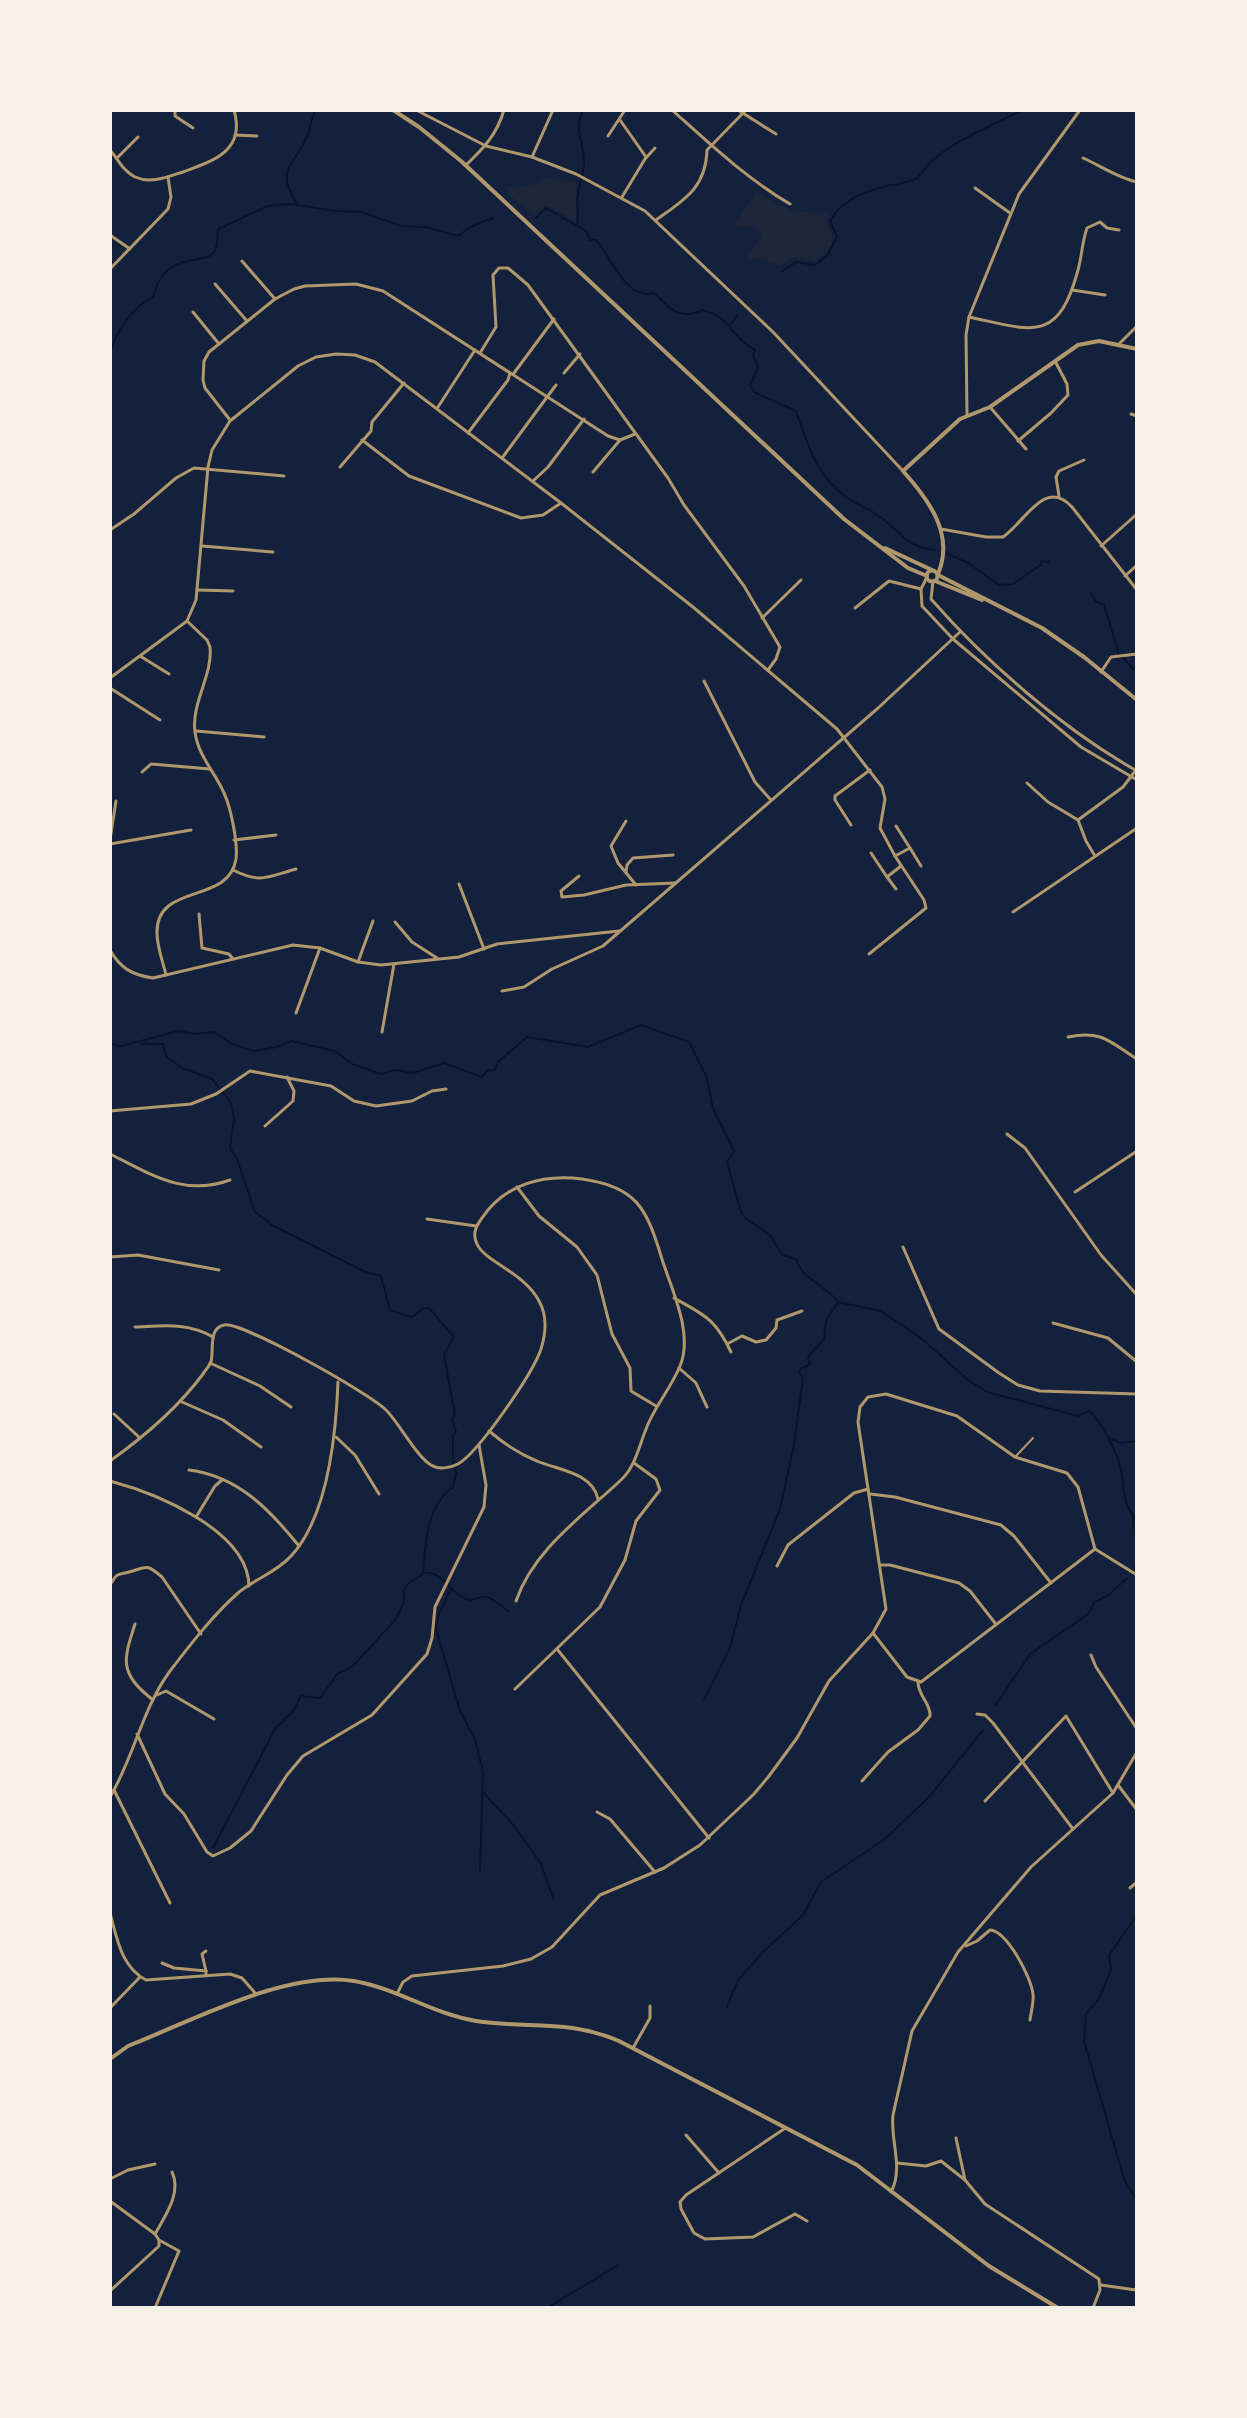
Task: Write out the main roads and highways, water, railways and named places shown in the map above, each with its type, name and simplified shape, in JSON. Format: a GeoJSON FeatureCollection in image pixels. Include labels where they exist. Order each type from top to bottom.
{"type":"FeatureCollection","features":[{"type":"Feature","properties":{"kind":"waterway"},"geometry":{"type":"LineString","coordinates":[[296,203],[287,182],[288,169],[307,137],[315,110]]}},
{"type":"Feature","properties":{"kind":"waterway"},"geometry":{"type":"LineString","coordinates":[[577,225],[577,197],[584,165],[579,129],[583,110]]}},
{"type":"Feature","properties":{"kind":"waterway"},"geometry":{"type":"LineString","coordinates":[[781,272],[796,262],[815,265],[827,256],[837,237],[830,221],[847,202],[870,191],[917,178],[954,144],[1022,110]]}},
{"type":"Feature","properties":{"kind":"waterway"},"geometry":{"type":"LineString","coordinates":[[110,352],[126,320],[153,297],[159,281],[168,270],[212,254],[217,246],[218,229],[268,206],[290,204],[362,212],[401,226],[426,227],[458,236],[470,227],[493,218]]}},
{"type":"Feature","properties":{"kind":"waterway"},"geometry":{"type":"LineString","coordinates":[[536,218],[546,208],[586,231],[590,240],[596,240],[619,275],[635,290],[644,294],[654,293],[670,308],[681,313],[702,310],[720,318],[755,350],[753,355],[758,368],[750,385],[754,392],[796,411],[814,458],[835,488],[879,516],[912,544],[935,550]]}},
{"type":"Feature","properties":{"kind":"waterway"},"geometry":{"type":"LineString","coordinates":[[730,325],[737,316]]}},
{"type":"Feature","properties":{"kind":"waterway"},"geometry":{"type":"LineString","coordinates":[[945,553],[968,563],[999,585],[1013,584],[1042,564],[1041,561],[1049,562]]}},
{"type":"Feature","properties":{"kind":"waterway"},"geometry":{"type":"LineString","coordinates":[[1090,592],[1096,602],[1104,605],[1119,654]]}},
{"type":"Feature","properties":{"kind":"waterway"},"geometry":{"type":"LineString","coordinates":[[1123,658],[1137,673]]}},
{"type":"Feature","properties":{"kind":"waterway"},"geometry":{"type":"LineString","coordinates":[[110,1044],[122,1046],[178,1031],[195,1034],[214,1032],[232,1044],[254,1051],[291,1041],[335,1051],[352,1064],[381,1074],[396,1070],[413,1073],[444,1063],[482,1077],[487,1071],[495,1070],[498,1062],[527,1037],[588,1047],[641,1025],[689,1042],[707,1078],[713,1109],[734,1151],[727,1162],[740,1209],[746,1219],[770,1235],[782,1255],[796,1259],[803,1272],[838,1302],[881,1311],[920,1337],[968,1380],[987,1392],[1078,1416],[1089,1411],[1116,1453],[1125,1499],[1131,1513],[1137,1518]]}},
{"type":"Feature","properties":{"kind":"waterway"},"geometry":{"type":"LineString","coordinates":[[141,1044],[163,1044],[166,1056],[182,1068],[212,1079],[231,1103],[234,1119],[230,1148],[237,1159],[255,1212],[272,1225],[363,1271],[381,1276],[390,1310],[412,1317],[429,1308],[454,1337],[444,1355],[455,1414],[452,1419],[456,1432],[453,1436],[453,1464]]}},
{"type":"Feature","properties":{"kind":"waterway"},"geometry":{"type":"LineString","coordinates":[[704,1700],[730,1648],[741,1605],[780,1509],[794,1445],[803,1378],[800,1369],[810,1365],[808,1357],[824,1339],[826,1320],[838,1302]]}},
{"type":"Feature","properties":{"kind":"waterway"},"geometry":{"type":"LineString","coordinates":[[1110,1438],[1120,1443],[1137,1441]]}},
{"type":"Feature","properties":{"kind":"waterway"},"geometry":{"type":"LineString","coordinates":[[213,1848],[275,1729],[294,1710],[301,1696],[320,1698],[337,1674],[353,1666],[396,1619],[404,1602],[404,1590],[423,1574],[429,1526],[438,1504],[453,1487],[455,1469]]}},
{"type":"Feature","properties":{"kind":"waterway"},"geometry":{"type":"LineString","coordinates":[[1133,1517],[1137,1546]]}},
{"type":"Feature","properties":{"kind":"waterway"},"geometry":{"type":"LineString","coordinates":[[1135,1568],[1137,1556]]}},
{"type":"Feature","properties":{"kind":"waterway"},"geometry":{"type":"LineString","coordinates":[[425,1573],[436,1575],[465,1599],[489,1598],[508,1611]]}},
{"type":"Feature","properties":{"kind":"waterway"},"geometry":{"type":"LineString","coordinates":[[995,1706],[1030,1654],[1088,1614],[1095,1602],[1110,1594],[1127,1578]]}},
{"type":"Feature","properties":{"kind":"waterway"},"geometry":{"type":"LineString","coordinates":[[451,1589],[439,1614],[436,1629],[460,1711],[475,1739],[483,1772],[480,1872]]}},
{"type":"Feature","properties":{"kind":"waterway"},"geometry":{"type":"LineString","coordinates":[[727,2007],[738,1980],[803,1915],[821,1882],[885,1839],[929,1797],[983,1730]]}},
{"type":"Feature","properties":{"kind":"waterway"},"geometry":{"type":"LineString","coordinates":[[483,1792],[515,1827],[541,1864],[554,1900]]}},
{"type":"Feature","properties":{"kind":"waterway"},"geometry":{"type":"LineString","coordinates":[[1137,1915],[1109,1955],[1111,1970],[1099,1999],[1086,2014],[1084,2041],[1125,2182],[1137,2200]]}},
{"type":"Feature","properties":{"kind":"waterway"},"geometry":{"type":"LineString","coordinates":[[547,2308],[617,2266]]}},
{"type":"Feature","properties":{"kind":"waterway"},"geometry":{"type":"LineString","coordinates":[[488,2308],[532,2308]]}}]}
